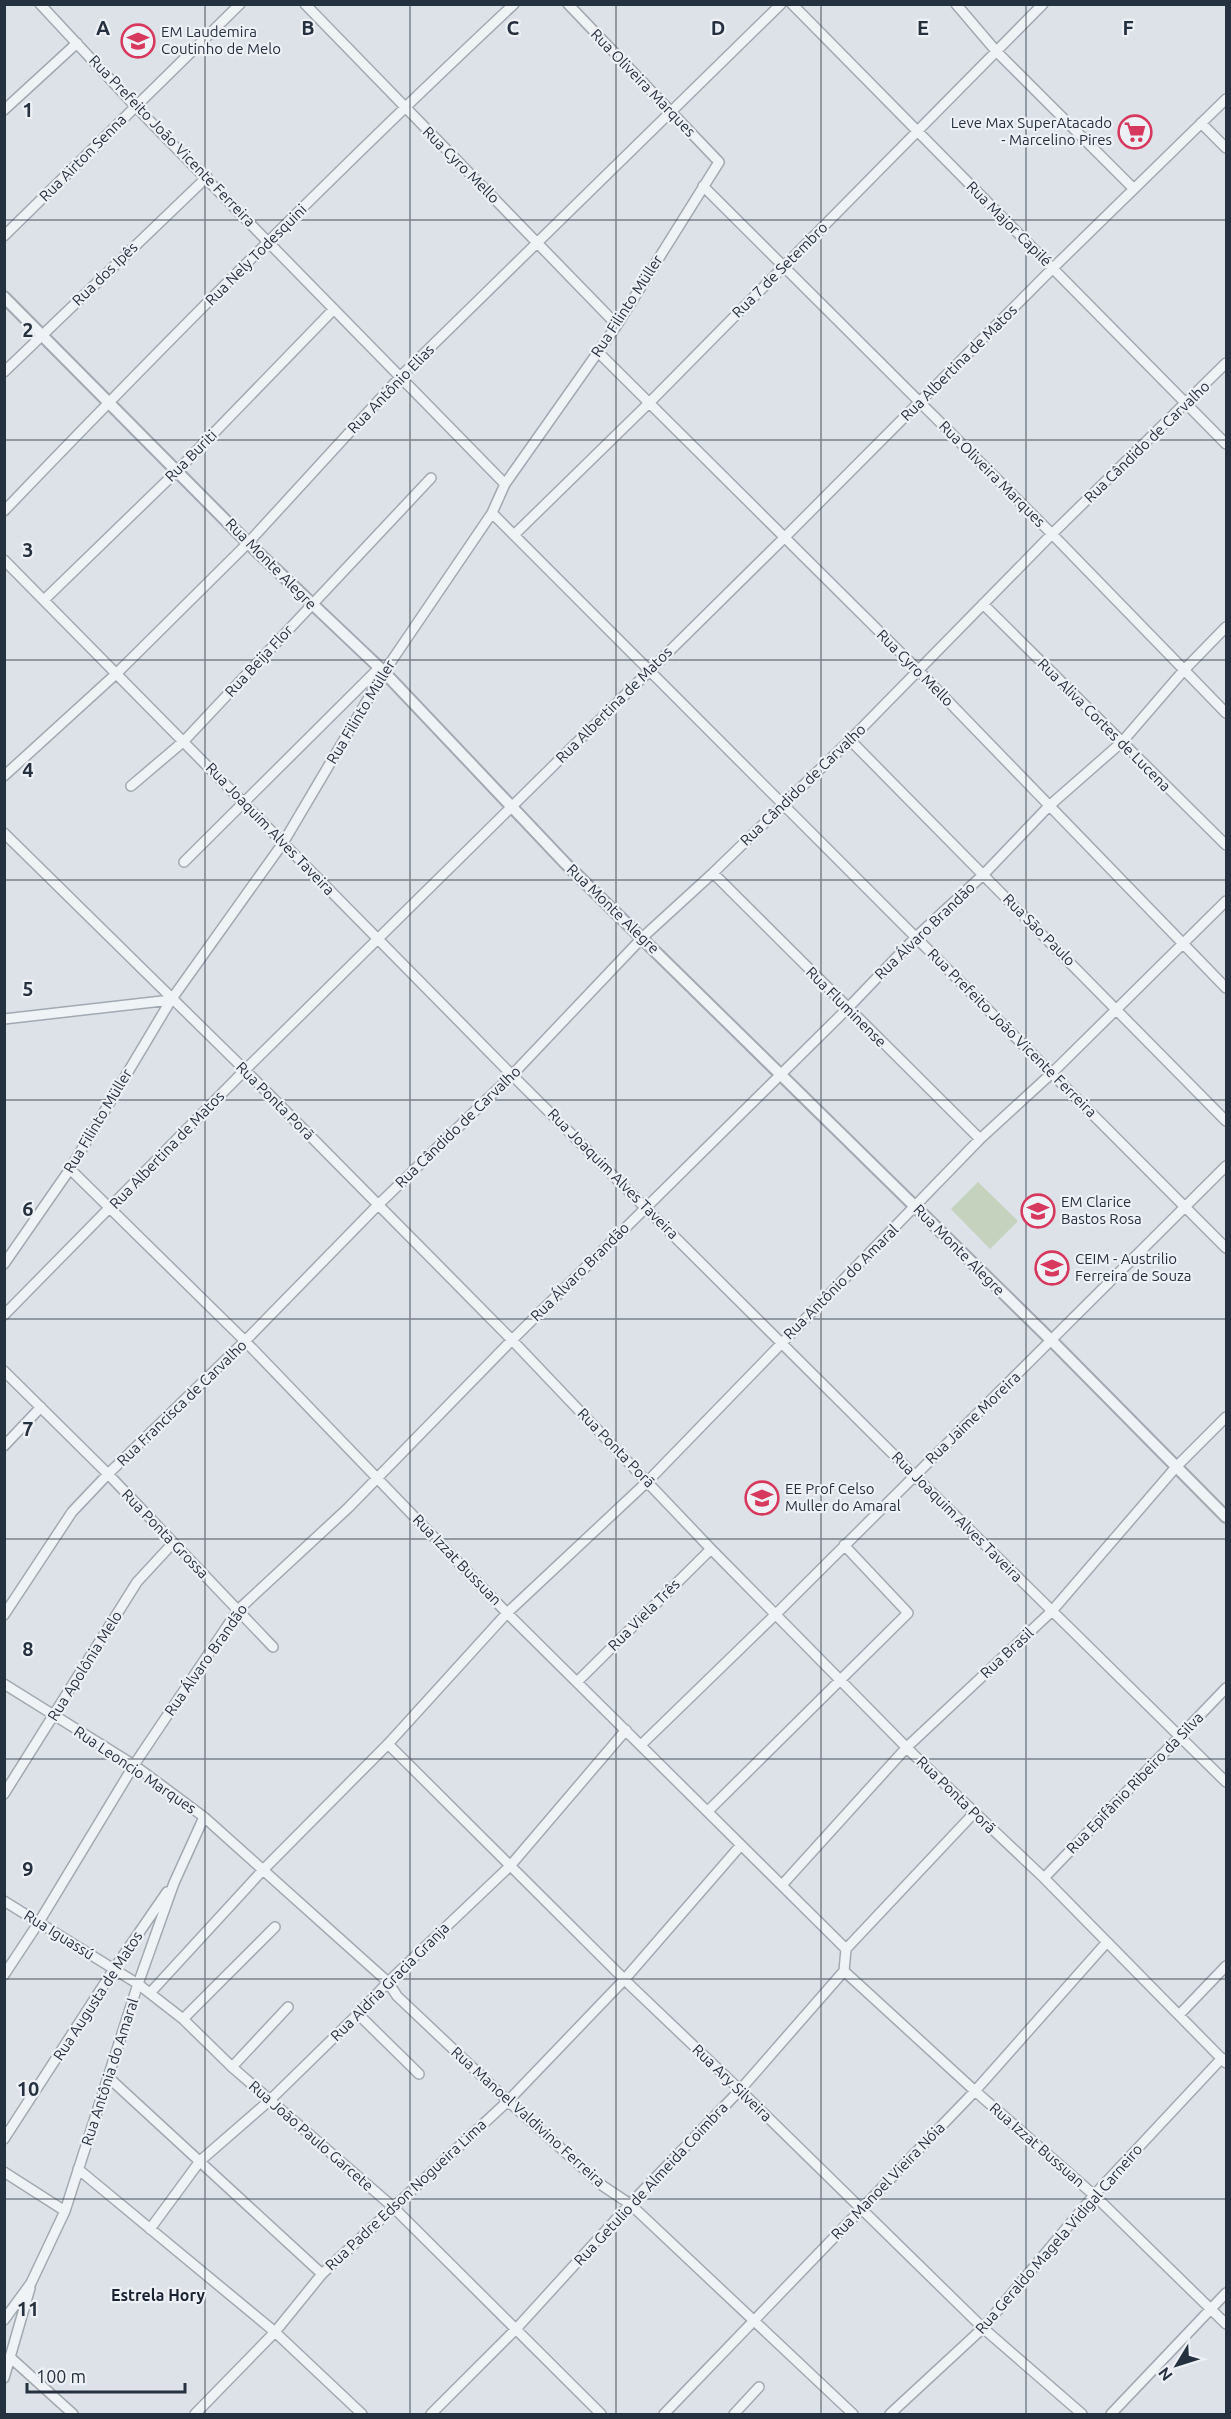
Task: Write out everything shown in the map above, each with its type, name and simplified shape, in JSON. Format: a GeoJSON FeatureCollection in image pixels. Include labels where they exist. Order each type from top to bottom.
{"type":"FeatureCollection","features":[{"type":"Feature","properties":{"kind":"street","name":"Rua Prefeito João Vicente Ferreira"},"geometry":{"type":"LineString","coordinates":[[40,4],[135,106],[506,484]]}},
{"type":"Feature","properties":{"kind":"street","name":"Rua Airton Senna"},"geometry":{"type":"LineString","coordinates":[[4,236],[240,4]]}},
{"type":"Feature","properties":{"kind":"street","name":"Rua Cyro Mello"},"geometry":{"type":"LineString","coordinates":[[305,4],[617,325]]}},
{"type":"Feature","properties":{"kind":"street","name":"Rua Nely Todesquini"},"geometry":{"type":"LineString","coordinates":[[4,512],[109,402],[269,242],[513,4]]}},
{"type":"Feature","properties":{"kind":"street","name":"Rua Oliveira Marques"},"geometry":{"type":"LineString","coordinates":[[568,4],[719,162]]}},
{"type":"Feature","properties":{"kind":"street","name":"Rua Antônio Elias"},"geometry":{"type":"LineString","coordinates":[[4,776],[117,673],[248,543],[401,376],[781,4]]}},
{"type":"Feature","properties":{"kind":"street","name":"Rua Major Capilé"},"geometry":{"type":"LineString","coordinates":[[792,4],[916,132],[1227,444]]}},
{"type":"Feature","properties":{"kind":"street"},"geometry":{"type":"LineString","coordinates":[[956,4],[996,51],[1134,189]]}},
{"type":"Feature","properties":{"kind":"street","name":"Rua 7 de Setembro"},"geometry":{"type":"LineString","coordinates":[[515,534],[650,402],[1043,4]]}},
{"type":"Feature","properties":{"kind":"street"},"geometry":{"type":"LineString","coordinates":[[4,110],[76,43]]}},
{"type":"Feature","properties":{"kind":"street","name":"Rua Albertina de Matos"},"geometry":{"type":"LineString","coordinates":[[4,1316],[245,1071],[784,538],[1053,267],[1227,99]]}},
{"type":"Feature","properties":{"kind":"street"},"geometry":{"type":"LineString","coordinates":[[1201,123],[1227,148]]}},
{"type":"Feature","properties":{"kind":"street","name":"Rua Filinto Müller"},"geometry":{"type":"LineString","coordinates":[[4,1264],[70,1169],[171,1000],[283,843],[382,670],[492,513],[506,484],[617,325],[719,162]]}},
{"type":"Feature","properties":{"kind":"street","name":"Rua dos Ipês"},"geometry":{"type":"LineString","coordinates":[[4,372],[207,177]]}},
{"type":"Feature","properties":{"kind":"street","name":"Rua Oliveira Marques"},"geometry":{"type":"LineString","coordinates":[[704,186],[1052,534],[1227,713]]}},
{"type":"Feature","properties":{"kind":"street","name":"Rua Monte Alegre"},"geometry":{"type":"LineString","coordinates":[[4,297],[248,543],[382,670],[565,863],[643,937],[780,1075],[1052,1341],[1227,1517]]}},
{"type":"Feature","properties":{"kind":"street","name":"Rua Buriti"},"geometry":{"type":"LineString","coordinates":[[44,600],[177,471],[334,309]]}},
{"type":"Feature","properties":{"kind":"street","name":"Rua Cyro Mello"},"geometry":{"type":"LineString","coordinates":[[598,352],[917,669],[1227,988]]}},
{"type":"Feature","properties":{"kind":"street","name":"Rua Cândido de Carvalho"},"geometry":{"type":"LineString","coordinates":[[378,1205],[512,1075],[643,937],[713,873],[850,740],[917,669],[1052,534],[1227,363]]}},
{"type":"Feature","properties":{"kind":"street","name":"Rua Beija Flor"},"geometry":{"type":"LineString","coordinates":[[131,786],[184,741],[432,478]]}},
{"type":"Feature","properties":{"kind":"street","name":"Rua Prefeito João Vicente Ferreira"},"geometry":{"type":"LineString","coordinates":[[492,513],[1227,1248]]}},
{"type":"Feature","properties":{"kind":"street","name":"Rua Joaquim Alves Taveira"},"geometry":{"type":"LineString","coordinates":[[4,560],[512,1075],[1227,1782]]}},
{"type":"Feature","properties":{"kind":"street","name":"Rua Aliva Cortes de Lucena"},"geometry":{"type":"LineString","coordinates":[[983,604],[1227,845]]}},
{"type":"Feature","properties":{"kind":"street","name":"Rua Álvaro Brandão"},"geometry":{"type":"LineString","coordinates":[[4,1975],[39,1923],[134,1765],[238,1610],[378,1478],[512,1340],[848,1009],[916,937],[984,874],[1049,806],[1122,742],[1184,670],[1227,627]]}},
{"type":"Feature","properties":{"kind":"street"},"geometry":{"type":"LineString","coordinates":[[184,862],[382,670]]}},
{"type":"Feature","properties":{"kind":"street","name":"Rua São Paulo"},"geometry":{"type":"LineString","coordinates":[[850,740],[1227,1121]]}},
{"type":"Feature","properties":{"kind":"street","name":"Rua Ponta Porã"},"geometry":{"type":"LineString","coordinates":[[4,833],[512,1340],[711,1549],[907,1747],[1044,1878],[1224,2061]]}},
{"type":"Feature","properties":{"kind":"street","name":"Rua Fluminense"},"geometry":{"type":"LineString","coordinates":[[713,873],[980,1139]]}},
{"type":"Feature","properties":{"kind":"street","name":"Rua Antônio do Amaral"},"geometry":{"type":"LineString","coordinates":[[150,1993],[262,1871],[388,1744],[507,1613],[648,1481],[980,1139],[1052,1073],[1227,902]]}},
{"type":"Feature","properties":{"kind":"street"},"geometry":{"type":"LineString","coordinates":[[4,1019],[171,1000]]}},
{"type":"Feature","properties":{"kind":"street","name":"Rua Jaime Moreira"},"geometry":{"type":"LineString","coordinates":[[642,1744],[1227,1166]]}},
{"type":"Feature","properties":{"kind":"street","name":"Rua Izzat Bussuan"},"geometry":{"type":"LineString","coordinates":[[70,1169],[245,1341],[507,1613],[642,1744],[846,1949]]}},
{"type":"Feature","properties":{"kind":"street","name":"Rua Francisca de Carvalho"},"geometry":{"type":"LineString","coordinates":[[4,1615],[72,1512],[245,1341],[378,1205]]}},
{"type":"Feature","properties":{"kind":"street","name":"Rua Ponta Grossa"},"geometry":{"type":"LineString","coordinates":[[4,1371],[108,1474],[273,1647]]}},
{"type":"Feature","properties":{"kind":"street"},"geometry":{"type":"LineString","coordinates":[[4,1446],[41,1407]]}},
{"type":"Feature","properties":{"kind":"street","name":"Rua Brasil"},"geometry":{"type":"LineString","coordinates":[[782,1885],[907,1747],[1052,1611],[1176,1467],[1227,1417]]}},
{"type":"Feature","properties":{"kind":"street","name":"Rua Apolônia Melo"},"geometry":{"type":"LineString","coordinates":[[4,1794],[137,1582],[173,1543]]}},
{"type":"Feature","properties":{"kind":"street"},"geometry":{"type":"LineString","coordinates":[[708,1811],[908,1613],[844,1545]]}},
{"type":"Feature","properties":{"kind":"street","name":"Rua Viela Três"},"geometry":{"type":"LineString","coordinates":[[577,1682],[711,1549]]}},
{"type":"Feature","properties":{"kind":"street","name":"Rua Leoncio Marques"},"geometry":{"type":"LineString","coordinates":[[4,1684],[134,1765],[204,1817]]}},
{"type":"Feature","properties":{"kind":"street","name":"Rua Epifânio Ribeiro da Silva"},"geometry":{"type":"LineString","coordinates":[[1044,1878],[1227,1688]]}},
{"type":"Feature","properties":{"kind":"street","name":"Rua Aldria Gracia Granja"},"geometry":{"type":"LineString","coordinates":[[150,2229],[200,2161],[270,2100],[388,1982],[510,1866],[626,1730]]}},
{"type":"Feature","properties":{"kind":"street","name":"Rua Ary Silveira"},"geometry":{"type":"LineString","coordinates":[[388,1744],[624,1980],[983,2328],[1082,2415]]}},
{"type":"Feature","properties":{"kind":"street"},"geometry":{"type":"LineString","coordinates":[[844,1971],[846,1949],[975,1812]]}},
{"type":"Feature","properties":{"kind":"street","name":"Rua Manoel Valdivino Ferreira"},"geometry":{"type":"LineString","coordinates":[[204,1817],[388,1982],[397,1996],[508,2101],[603,2186],[630,2204],[853,2415]]}},
{"type":"Feature","properties":{"kind":"street","name":"Rua Antônia do Amaral"},"geometry":{"type":"LineString","coordinates":[[4,2320],[31,2283],[65,2211],[138,1984],[174,1883],[204,1817]]}},
{"type":"Feature","properties":{"kind":"street","name":"Rua Padre Edson Nogueira Lima"},"geometry":{"type":"LineString","coordinates":[[195,2415],[275,2331],[322,2274],[508,2101],[624,1980],[741,1845]]}},
{"type":"Feature","properties":{"kind":"street","name":"Rua Augusta de Matos"},"geometry":{"type":"LineString","coordinates":[[4,2139],[114,1969],[174,1883]]}},
{"type":"Feature","properties":{"kind":"street","name":"Rua Iguassú"},"geometry":{"type":"LineString","coordinates":[[4,1901],[114,1969]]}},
{"type":"Feature","properties":{"kind":"street"},"geometry":{"type":"LineString","coordinates":[[183,2019],[275,1927]]}},
{"type":"Feature","properties":{"kind":"street","name":"Rua Manoel Vieira Nóia"},"geometry":{"type":"LineString","coordinates":[[664,2415],[975,2091],[1107,1942]]}},
{"type":"Feature","properties":{"kind":"street"},"geometry":{"type":"LineString","coordinates":[[1179,2015],[1227,1966]]}},
{"type":"Feature","properties":{"kind":"street","name":"Rua João Paulo Garcete"},"geometry":{"type":"LineString","coordinates":[[114,1969],[138,1984],[183,2019],[232,2067],[393,2207],[601,2415]]}},
{"type":"Feature","properties":{"kind":"street","name":"Rua Izzat Bussuan"},"geometry":{"type":"LineString","coordinates":[[844,1971],[975,2091],[1094,2195],[1227,2324]]}},
{"type":"Feature","properties":{"kind":"street","name":"Rua Getulio de Almeida Coimbra"},"geometry":{"type":"LineString","coordinates":[[431,2415],[516,2329],[630,2204],[740,2090],[844,1971]]}},
{"type":"Feature","properties":{"kind":"street"},"geometry":{"type":"LineString","coordinates":[[232,2067],[288,2007]]}},
{"type":"Feature","properties":{"kind":"street"},"geometry":{"type":"LineString","coordinates":[[358,2014],[419,2074]]}},
{"type":"Feature","properties":{"kind":"street","name":"Rua Geraldo Magela Vidigal Carneiro"},"geometry":{"type":"LineString","coordinates":[[891,2415],[983,2328],[1094,2195],[1224,2061]]}},
{"type":"Feature","properties":{"kind":"street"},"geometry":{"type":"LineString","coordinates":[[108,2077],[322,2274]]}},
{"type":"Feature","properties":{"kind":"street"},"geometry":{"type":"LineString","coordinates":[[78,2169],[275,2331],[362,2415]]}},
{"type":"Feature","properties":{"kind":"street"},"geometry":{"type":"LineString","coordinates":[[4,2172],[65,2211]]}},
{"type":"Feature","properties":{"kind":"street"},"geometry":{"type":"LineString","coordinates":[[4,2378],[31,2283]]}},
{"type":"Feature","properties":{"kind":"street"},"geometry":{"type":"LineString","coordinates":[[1111,2415],[1210,2308],[1227,2293]]}},
{"type":"Feature","properties":{"kind":"street"},"geometry":{"type":"LineString","coordinates":[[11,2358],[73,2415]]}},
{"type":"Feature","properties":{"kind":"street"},"geometry":{"type":"LineString","coordinates":[[734,2415],[759,2387]]}},
{"type":"Feature","properties":{"kind":"green space"},"geometry":{"type":"Polygon","coordinates":[[[978,1182],[1018,1221],[990,1249],[951,1209],[978,1182]]]}},
{"type":"Feature","properties":{"kind":"place","name":"EM Laudemira Coutinho de Melo"},"geometry":{"type":"Point","coordinates":[138,41]}},
{"type":"Feature","properties":{"kind":"place","name":"Leve Max SuperAtacado - Marcelino Pires"},"geometry":{"type":"Point","coordinates":[1135,132]}},
{"type":"Feature","properties":{"kind":"place","name":"EM Clarice Bastos Rosa"},"geometry":{"type":"Point","coordinates":[1038,1211]}},
{"type":"Feature","properties":{"kind":"place","name":"CEIM - Austrilio Ferreira de Souza"},"geometry":{"type":"Point","coordinates":[1052,1268]}},
{"type":"Feature","properties":{"kind":"place","name":"EE Prof Celso Muller do Amaral"},"geometry":{"type":"Point","coordinates":[762,1498]}},
{"type":"Feature","properties":{"kind":"district","name":"Estrela Hory"},"geometry":{"type":"Point","coordinates":[158,2295]}}]}
